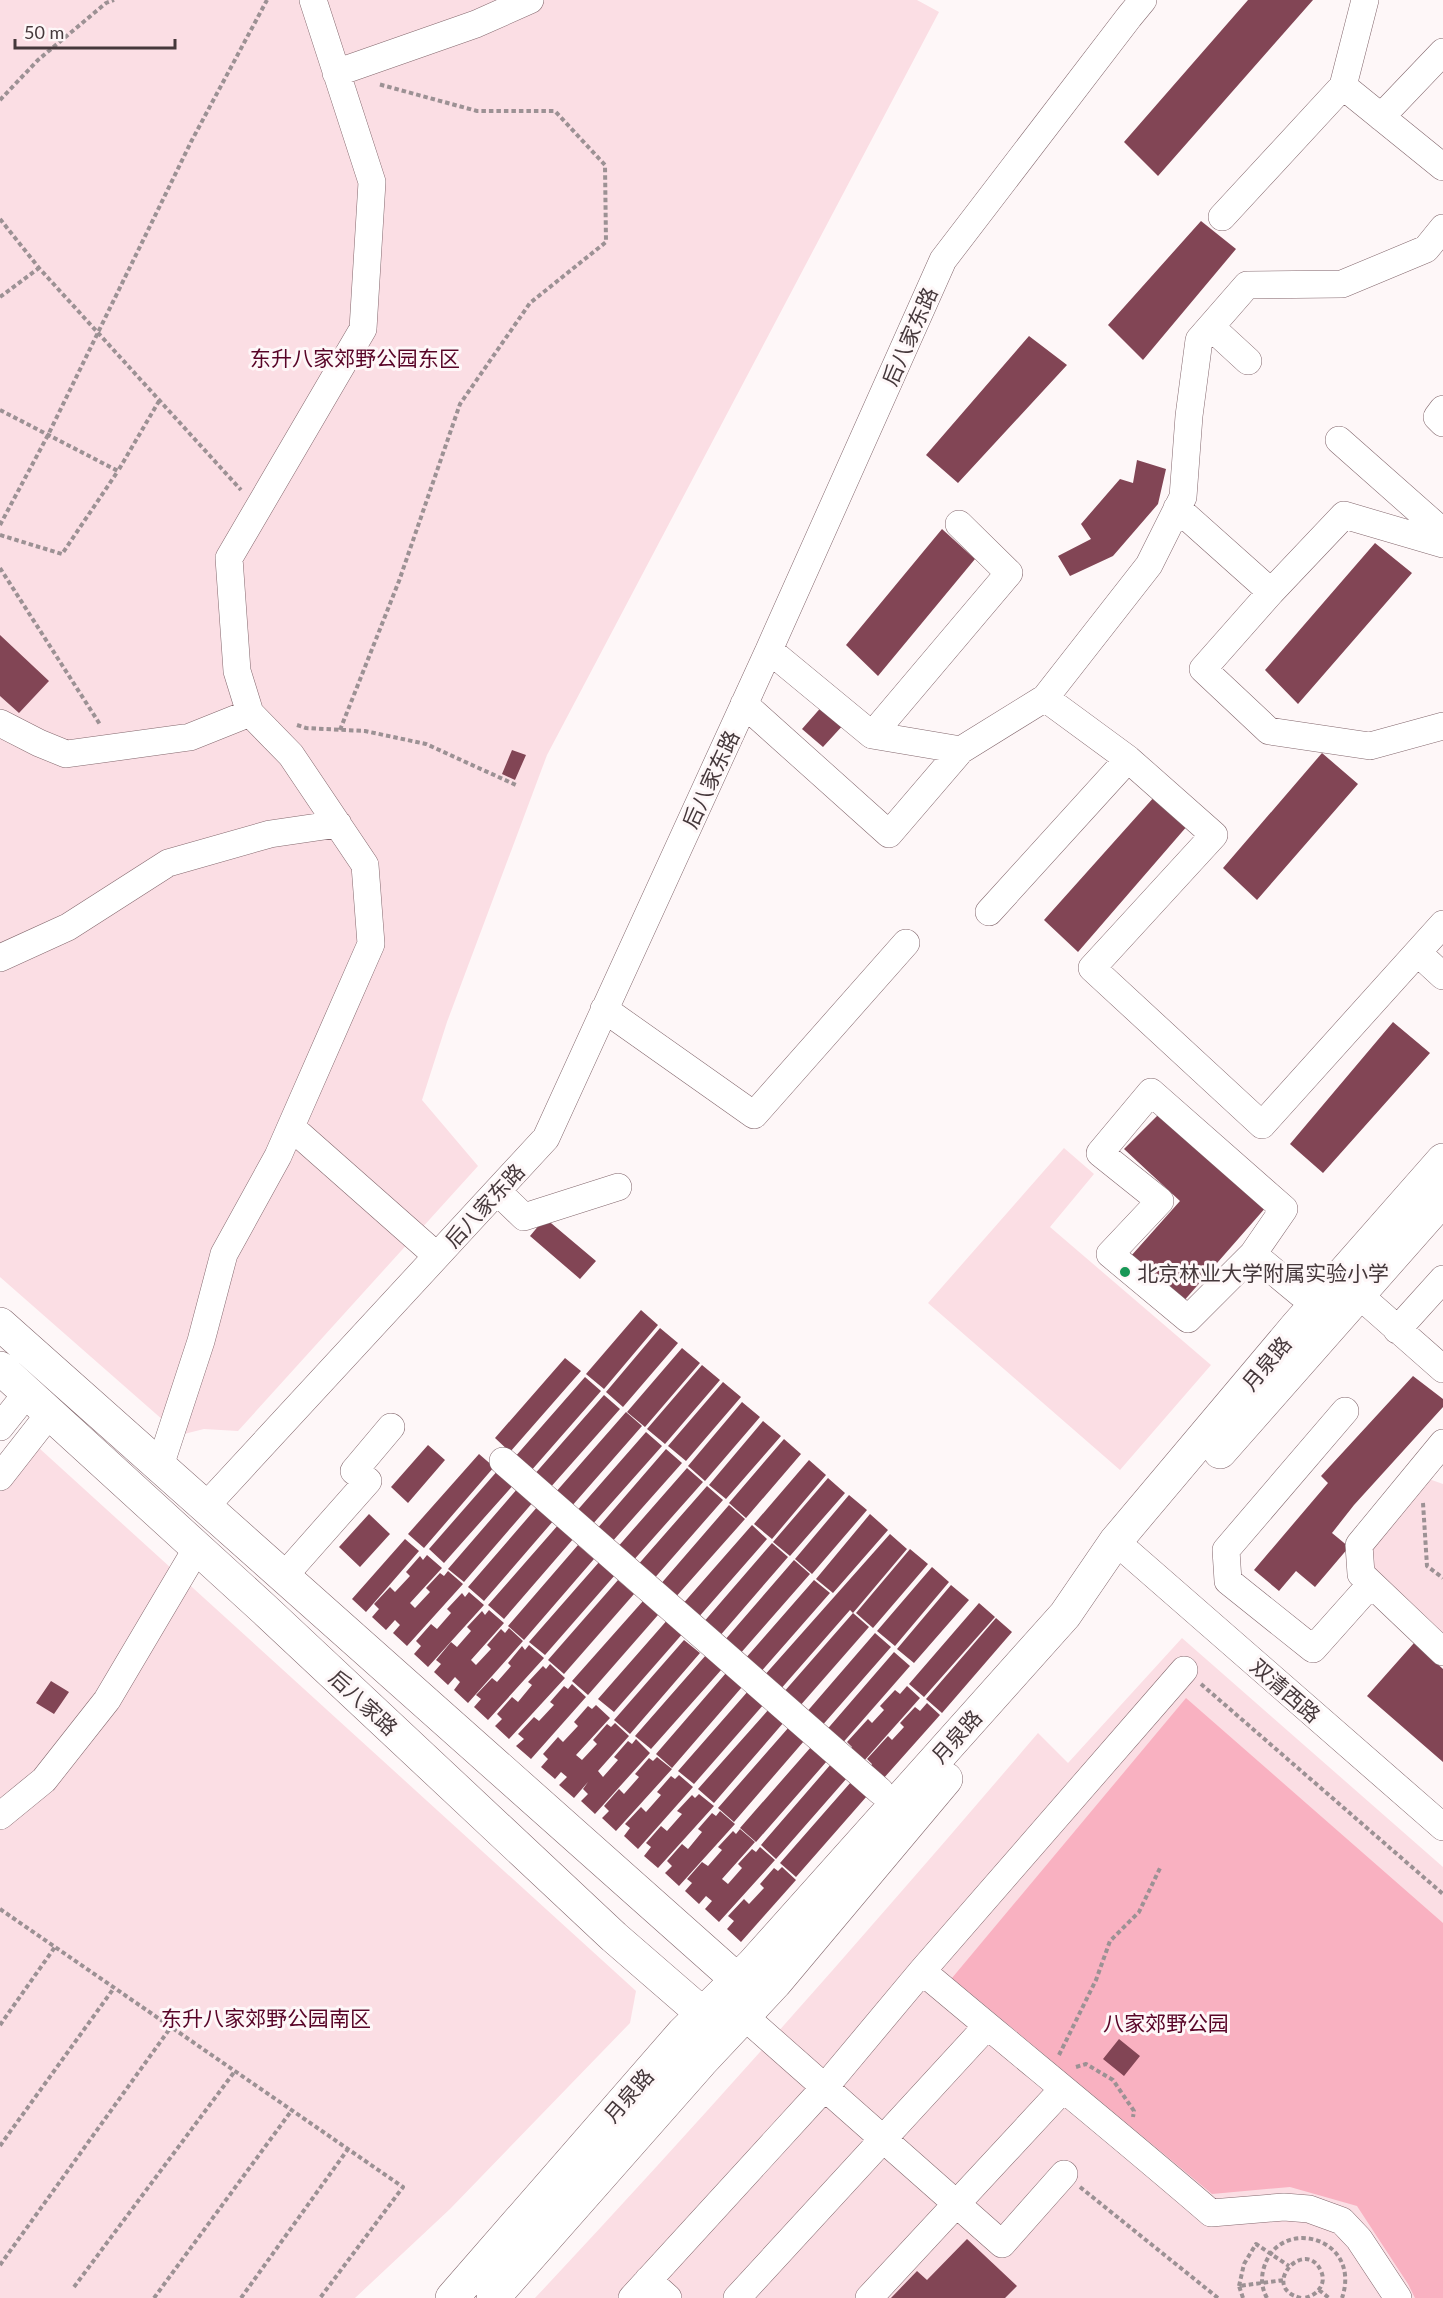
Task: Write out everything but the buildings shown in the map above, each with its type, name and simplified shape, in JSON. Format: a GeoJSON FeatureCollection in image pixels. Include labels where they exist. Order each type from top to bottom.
{"type":"FeatureCollection","features":[{"type":"Feature","properties":{"kind":"main road","name":"月泉路"},"geometry":{"type":"LineString","coordinates":[[493,2298],[742,2008],[1080,1621],[1129,1553],[1343,1293],[1443,1160]]}},
{"type":"Feature","properties":{"kind":"main road","name":"月泉路"},"geometry":{"type":"LineString","coordinates":[[742,2008],[753,1964],[1065,1615],[1115,1542],[1343,1293],[1443,1199]]}},
{"type":"Feature","properties":{"kind":"main road","name":"后八家路"},"geometry":{"type":"LineString","coordinates":[[0,1324],[284,1576],[742,2008]]}},
{"type":"Feature","properties":{"kind":"main road","name":"后八家路"},"geometry":{"type":"LineString","coordinates":[[0,1368],[198,1548],[614,1937],[703,2014],[742,2008]]}},
{"type":"Feature","properties":{"kind":"main road","name":"月泉路"},"geometry":{"type":"LineString","coordinates":[[452,2298],[683,2033],[703,2014],[742,2008]]}},
{"type":"Feature","properties":{"kind":"street"},"geometry":{"type":"LineString","coordinates":[[160,1466],[201,1341],[224,1254],[278,1156],[371,944],[365,865],[291,754],[250,713],[237,671],[229,558],[363,329],[372,182],[313,0]]}},
{"type":"Feature","properties":{"kind":"street"},"geometry":{"type":"LineString","coordinates":[[336,73],[476,24],[530,0]]}},
{"type":"Feature","properties":{"kind":"street","name":"后八家东路"},"geometry":{"type":"LineString","coordinates":[[206,1507],[546,1138],[769,650],[943,260],[1143,0]]}},
{"type":"Feature","properties":{"kind":"street"},"geometry":{"type":"LineString","coordinates":[[1222,217],[1343,86],[1365,0]]}},
{"type":"Feature","properties":{"kind":"street"},"geometry":{"type":"LineString","coordinates":[[1382,117],[1443,52]]}},
{"type":"Feature","properties":{"kind":"street"},"geometry":{"type":"LineString","coordinates":[[1343,86],[1443,167]]}},
{"type":"Feature","properties":{"kind":"street"},"geometry":{"type":"LineString","coordinates":[[744,704],[889,834],[961,750],[1045,698],[1149,565],[1183,496],[1189,416],[1199,340],[1248,285],[1342,284],[1437,247]]}},
{"type":"Feature","properties":{"kind":"street"},"geometry":{"type":"LineString","coordinates":[[1211,327],[1248,361]]}},
{"type":"Feature","properties":{"kind":"street"},"geometry":{"type":"LineString","coordinates":[[1443,409],[1437,417],[1443,423]]}},
{"type":"Feature","properties":{"kind":"street"},"geometry":{"type":"LineString","coordinates":[[1339,440],[1443,532]]}},
{"type":"Feature","properties":{"kind":"street"},"geometry":{"type":"LineString","coordinates":[[1177,508],[1270,592]]}},
{"type":"Feature","properties":{"kind":"street"},"geometry":{"type":"LineString","coordinates":[[1443,544],[1344,515],[1270,592],[1203,669],[1269,731],[1370,746],[1443,726]]}},
{"type":"Feature","properties":{"kind":"street"},"geometry":{"type":"LineString","coordinates":[[872,735],[1009,573],[959,524]]}},
{"type":"Feature","properties":{"kind":"street"},"geometry":{"type":"LineString","coordinates":[[769,650],[872,735],[961,750]]}},
{"type":"Feature","properties":{"kind":"street"},"geometry":{"type":"LineString","coordinates":[[1045,698],[1128,759],[1214,835],[1092,968],[1262,1125],[1443,924]]}},
{"type":"Feature","properties":{"kind":"street"},"geometry":{"type":"LineString","coordinates":[[0,723],[66,754],[190,737],[250,713]]}},
{"type":"Feature","properties":{"kind":"street"},"geometry":{"type":"LineString","coordinates":[[989,912],[1128,759]]}},
{"type":"Feature","properties":{"kind":"street"},"geometry":{"type":"LineString","coordinates":[[0,958],[68,927],[168,863],[270,834],[338,824]]}},
{"type":"Feature","properties":{"kind":"street"},"geometry":{"type":"LineString","coordinates":[[604,1009],[754,1115],[906,943]]}},
{"type":"Feature","properties":{"kind":"street"},"geometry":{"type":"LineString","coordinates":[[1418,953],[1443,976]]}},
{"type":"Feature","properties":{"kind":"street"},"geometry":{"type":"LineString","coordinates":[[1150,1092],[1284,1209],[1253,1254],[1188,1319],[1110,1254],[1160,1201],[1100,1153],[1150,1092]]}},
{"type":"Feature","properties":{"kind":"street"},"geometry":{"type":"LineString","coordinates":[[291,1127],[436,1256]]}},
{"type":"Feature","properties":{"kind":"street"},"geometry":{"type":"LineString","coordinates":[[497,1191],[524,1217],[618,1186]]}},
{"type":"Feature","properties":{"kind":"street"},"geometry":{"type":"LineString","coordinates":[[1253,1254],[1301,1294],[1343,1293],[1388,1330],[1443,1369]]}},
{"type":"Feature","properties":{"kind":"street"},"geometry":{"type":"LineString","coordinates":[[1388,1330],[1443,1279]]}},
{"type":"Feature","properties":{"kind":"street"},"geometry":{"type":"LineString","coordinates":[[0,1427],[38,1403]]}},
{"type":"Feature","properties":{"kind":"street"},"geometry":{"type":"LineString","coordinates":[[0,1478],[38,1403]]}},
{"type":"Feature","properties":{"kind":"street"},"geometry":{"type":"LineString","coordinates":[[1345,1411],[1226,1550],[1228,1581],[1313,1649],[1371,1584]]}},
{"type":"Feature","properties":{"kind":"street"},"geometry":{"type":"LineString","coordinates":[[284,1576],[368,1481],[354,1471],[391,1427]]}},
{"type":"Feature","properties":{"kind":"street"},"geometry":{"type":"LineString","coordinates":[[1443,1443],[1359,1545],[1361,1574],[1443,1652]]}},
{"type":"Feature","properties":{"kind":"street"},"geometry":{"type":"LineString","coordinates":[[503,1461],[880,1791]]}},
{"type":"Feature","properties":{"kind":"street"},"geometry":{"type":"LineString","coordinates":[[0,1816],[44,1780],[107,1700],[198,1548]]}},
{"type":"Feature","properties":{"kind":"street","name":"双清西路"},"geometry":{"type":"LineString","coordinates":[[1129,1553],[1443,1827]]}},
{"type":"Feature","properties":{"kind":"street"},"geometry":{"type":"LineString","coordinates":[[649,2292],[922,1971],[1184,1670]]}},
{"type":"Feature","properties":{"kind":"street"},"geometry":{"type":"LineString","coordinates":[[922,1971],[1128,2141],[1211,2213],[1284,2207],[1309,2209],[1342,2221],[1359,2239],[1398,2298]]}},
{"type":"Feature","properties":{"kind":"street"},"geometry":{"type":"LineString","coordinates":[[742,2008],[825,2087],[1002,2244],[1064,2174]]}},
{"type":"Feature","properties":{"kind":"street"},"geometry":{"type":"LineString","coordinates":[[737,2298],[987,2026]]}},
{"type":"Feature","properties":{"kind":"street"},"geometry":{"type":"LineString","coordinates":[[869,2298],[958,2203],[1055,2083]]}},
{"type":"Feature","properties":{"kind":"path"},"geometry":{"type":"LineString","coordinates":[[0,100],[38,60],[106,3],[114,0]]}},
{"type":"Feature","properties":{"kind":"path"},"geometry":{"type":"LineString","coordinates":[[0,525],[48,435],[192,140],[267,0]]}},
{"type":"Feature","properties":{"kind":"path"},"geometry":{"type":"LineString","coordinates":[[336,73],[477,111],[555,111],[605,165],[606,242],[530,303],[460,405],[399,581],[340,730]]}},
{"type":"Feature","properties":{"kind":"path"},"geometry":{"type":"LineString","coordinates":[[0,219],[39,268],[258,509]]}},
{"type":"Feature","properties":{"kind":"path"},"geometry":{"type":"LineString","coordinates":[[0,297],[39,268]]}},
{"type":"Feature","properties":{"kind":"path"},"geometry":{"type":"LineString","coordinates":[[0,535],[62,554],[118,471],[159,401]]}},
{"type":"Feature","properties":{"kind":"path"},"geometry":{"type":"LineString","coordinates":[[0,410],[118,471]]}},
{"type":"Feature","properties":{"kind":"path"},"geometry":{"type":"LineString","coordinates":[[0,568],[114,747]]}},
{"type":"Feature","properties":{"kind":"path"},"geometry":{"type":"LineString","coordinates":[[295,725],[306,728],[365,731],[426,744],[516,784]]}},
{"type":"Feature","properties":{"kind":"path"},"geometry":{"type":"LineString","coordinates":[[1421,1470],[1426,1566],[1443,1578]]}},
{"type":"Feature","properties":{"kind":"path"},"geometry":{"type":"LineString","coordinates":[[1184,1670],[1443,1894]]}},
{"type":"Feature","properties":{"kind":"path"},"geometry":{"type":"LineString","coordinates":[[1055,2083],[1110,1941],[1139,1912],[1161,1866]]}},
{"type":"Feature","properties":{"kind":"path"},"geometry":{"type":"LineString","coordinates":[[0,1910],[403,2187],[320,2298]]}},
{"type":"Feature","properties":{"kind":"path"},"geometry":{"type":"LineString","coordinates":[[0,2025],[55,1947]]}},
{"type":"Feature","properties":{"kind":"path"},"geometry":{"type":"LineString","coordinates":[[0,2146],[114,1988]]}},
{"type":"Feature","properties":{"kind":"path"},"geometry":{"type":"LineString","coordinates":[[0,2265],[171,2027]]}},
{"type":"Feature","properties":{"kind":"path"},"geometry":{"type":"LineString","coordinates":[[74,2287],[235,2071]]}},
{"type":"Feature","properties":{"kind":"path"},"geometry":{"type":"LineString","coordinates":[[154,2298],[292,2110]]}},
{"type":"Feature","properties":{"kind":"path"},"geometry":{"type":"LineString","coordinates":[[241,2298],[348,2149]]}},
{"type":"Feature","properties":{"kind":"path"},"geometry":{"type":"LineString","coordinates":[[1064,2174],[1218,2298]]}},
{"type":"Feature","properties":{"kind":"path"},"geometry":{"type":"LineString","coordinates":[[1267,2298],[1263,2283],[1265,2264],[1271,2255],[1284,2242],[1297,2238],[1310,2238],[1323,2242],[1334,2250],[1342,2261],[1346,2280],[1342,2298]]}},
{"type":"Feature","properties":{"kind":"path"},"geometry":{"type":"LineString","coordinates":[[1243,2298],[1239,2286],[1244,2264],[1256,2244],[1289,2266]]}},
{"type":"Feature","properties":{"kind":"path"},"geometry":{"type":"LineString","coordinates":[[1301,2260],[1313,2262],[1321,2272],[1322,2284],[1319,2290],[1314,2295],[1304,2298],[1290,2296],[1284,2280],[1289,2266],[1301,2260]]}},
{"type":"Feature","properties":{"kind":"path"},"geometry":{"type":"LineString","coordinates":[[1239,2286],[1284,2280]]}},
{"type":"Feature","properties":{"kind":"path"},"geometry":{"type":"LineString","coordinates":[[1319,2290],[1329,2298]]}},
{"type":"Feature","properties":{"kind":"green space","name":"东升八家郊野公园东区"},"geometry":{"type":"Polygon","coordinates":[[[0,0],[917,0],[939,12],[547,755],[447,1022],[422,1100],[478,1166],[238,1431],[204,1429],[180,1435],[0,1277],[0,0]]]}},
{"type":"Feature","properties":{"kind":"green space"},"geometry":{"type":"Polygon","coordinates":[[[1064,1148],[1094,1174],[1050,1227],[1211,1365],[1120,1470],[928,1303],[1064,1148]]]}},
{"type":"Feature","properties":{"kind":"green space","name":"东升八家郊野公园南区"},"geometry":{"type":"Polygon","coordinates":[[[39,1448],[636,1991],[630,2023],[450,2209],[355,2298],[0,2298],[0,1487],[39,1448]]]}},
{"type":"Feature","properties":{"kind":"green space"},"geometry":{"type":"Polygon","coordinates":[[[1426,1478],[1443,1484],[1443,1636],[1376,1576],[1368,1544],[1426,1478]]]}},
{"type":"Feature","properties":{"kind":"green space","name":"八家郊野公园"},"geometry":{"type":"Polygon","coordinates":[[[1182,1638],[1443,1867],[1443,2298],[535,2298],[790,2018],[1038,1733],[1068,1763],[1182,1638]]]}},
{"type":"Feature","properties":{"kind":"green space"},"geometry":{"type":"Polygon","coordinates":[[[1186,1698],[1443,1923],[1443,2298],[1415,2298],[1357,2206],[1290,2187],[1212,2194],[952,1978],[1186,1698]]]}},
{"type":"Feature","properties":{"kind":"place","name":"北京林业大学附属实验小学"},"geometry":{"type":"Point","coordinates":[1125,1272]}}]}
